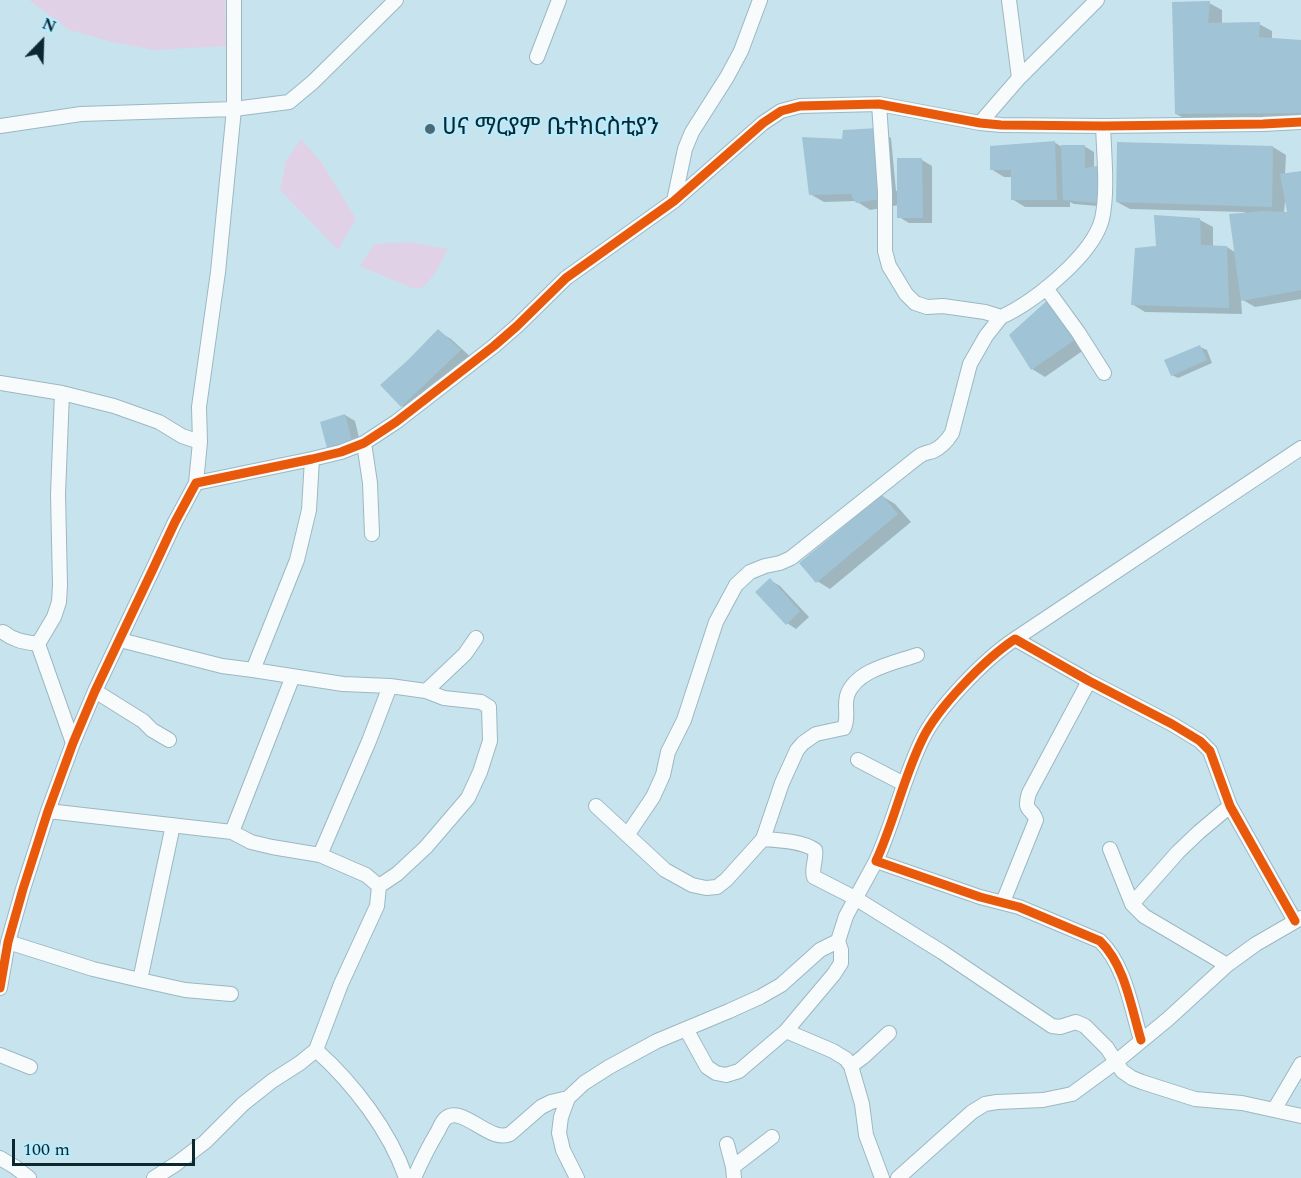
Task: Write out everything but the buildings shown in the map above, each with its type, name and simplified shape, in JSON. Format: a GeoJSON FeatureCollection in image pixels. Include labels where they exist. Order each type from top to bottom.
{"type":"FeatureCollection","features":[{"type":"Feature","properties":{"kind":"street"},"geometry":{"type":"LineString","coordinates":[[0,988],[8,942],[48,811],[73,743],[95,691],[175,522],[196,483],[200,442],[199,406],[218,272],[234,109],[234,0]]}},
{"type":"Feature","properties":{"kind":"street"},"geometry":{"type":"LineString","coordinates":[[0,129],[81,114],[234,109],[289,102],[313,82],[396,0]]}},
{"type":"Feature","properties":{"kind":"street"},"geometry":{"type":"LineString","coordinates":[[537,57],[559,0]]}},
{"type":"Feature","properties":{"kind":"street"},"geometry":{"type":"LineString","coordinates":[[674,201],[685,149],[692,132],[741,51],[760,0]]}},
{"type":"Feature","properties":{"kind":"street"},"geometry":{"type":"LineString","coordinates":[[1009,0],[1019,78]]}},
{"type":"Feature","properties":{"kind":"street"},"geometry":{"type":"LineString","coordinates":[[980,123],[1019,78],[1097,0]]}},
{"type":"Feature","properties":{"kind":"street"},"geometry":{"type":"LineString","coordinates":[[879,104],[885,192],[885,251],[889,266],[906,294],[915,303],[927,307],[943,306],[985,312],[1001,317]]}},
{"type":"Feature","properties":{"kind":"street"},"geometry":{"type":"LineString","coordinates":[[196,483],[312,459],[341,452],[364,443],[404,416],[494,346],[566,278],[674,201],[763,123],[781,111],[800,106],[879,104],[1001,125],[1103,126],[1301,122]]}},
{"type":"Feature","properties":{"kind":"street"},"geometry":{"type":"LineString","coordinates":[[628,834],[653,797],[663,775],[668,752],[684,720],[716,622],[736,585],[750,572],[790,558],[918,457],[946,443],[952,433],[970,364],[986,336],[1001,317],[1014,311],[1046,288],[1079,258],[1092,242],[1102,219],[1103,126]]}},
{"type":"Feature","properties":{"kind":"street"},"geometry":{"type":"LineString","coordinates":[[1046,288],[1104,373]]}},
{"type":"Feature","properties":{"kind":"street"},"geometry":{"type":"LineString","coordinates":[[0,383],[62,393],[114,406],[159,422],[182,436],[200,442]]}},
{"type":"Feature","properties":{"kind":"street"},"geometry":{"type":"LineString","coordinates":[[38,644],[54,617],[59,602],[58,494],[62,393]]}},
{"type":"Feature","properties":{"kind":"street"},"geometry":{"type":"LineString","coordinates":[[364,443],[370,483],[372,534]]}},
{"type":"Feature","properties":{"kind":"street"},"geometry":{"type":"LineString","coordinates":[[686,1029],[707,1067],[716,1073],[726,1075],[739,1071],[786,1031],[841,963],[838,941],[846,916],[885,843],[904,784],[922,740],[934,719],[964,684],[1002,648],[1301,448]]}},
{"type":"Feature","properties":{"kind":"street"},"geometry":{"type":"LineString","coordinates":[[253,670],[297,560],[309,510],[312,459]]}},
{"type":"Feature","properties":{"kind":"street"},"geometry":{"type":"LineString","coordinates":[[1,628],[9,637],[20,642],[38,644]]}},
{"type":"Feature","properties":{"kind":"street"},"geometry":{"type":"LineString","coordinates":[[426,690],[465,654],[476,638]]}},
{"type":"Feature","properties":{"kind":"street"},"geometry":{"type":"LineString","coordinates":[[898,1178],[972,1112],[985,1104],[1043,1100],[1072,1094],[1168,1019],[1227,965],[1256,944],[1298,919],[1230,806],[1210,751],[1200,741],[1015,639]]}},
{"type":"Feature","properties":{"kind":"street"},"geometry":{"type":"LineString","coordinates":[[120,640],[222,666],[343,684],[426,690],[444,698],[481,702],[489,707],[490,741],[480,772],[468,798],[426,847],[397,874],[379,886]]}},
{"type":"Feature","properties":{"kind":"street"},"geometry":{"type":"LineString","coordinates":[[38,644],[73,743]]}},
{"type":"Feature","properties":{"kind":"street"},"geometry":{"type":"LineString","coordinates":[[596,806],[665,870],[692,885],[706,888],[717,887],[763,839],[782,783],[797,750],[816,734],[844,728],[847,716],[846,702],[852,684],[858,678],[880,668],[917,655]]}},
{"type":"Feature","properties":{"kind":"street"},"geometry":{"type":"LineString","coordinates":[[232,832],[293,676]]}},
{"type":"Feature","properties":{"kind":"street"},"geometry":{"type":"LineString","coordinates":[[1003,902],[1036,820],[1026,802],[1029,793],[1089,681]]}},
{"type":"Feature","properties":{"kind":"street"},"geometry":{"type":"LineString","coordinates":[[320,855],[390,686]]}},
{"type":"Feature","properties":{"kind":"street"},"geometry":{"type":"LineString","coordinates":[[95,691],[169,740]]}},
{"type":"Feature","properties":{"kind":"street"},"geometry":{"type":"LineString","coordinates":[[858,760],[904,784]]}},
{"type":"Feature","properties":{"kind":"street"},"geometry":{"type":"LineString","coordinates":[[1132,904],[1198,832],[1230,806]]}},
{"type":"Feature","properties":{"kind":"street"},"geometry":{"type":"LineString","coordinates":[[48,811],[232,832],[251,842],[320,855],[366,874],[379,886],[377,906],[341,984],[316,1050],[272,1080],[243,1104],[205,1142],[154,1178]]}},
{"type":"Feature","properties":{"kind":"street"},"geometry":{"type":"LineString","coordinates":[[140,980],[173,825]]}},
{"type":"Feature","properties":{"kind":"street"},"geometry":{"type":"LineString","coordinates":[[763,839],[810,846],[815,850],[816,855],[814,877],[855,898],[942,952],[1052,1026],[1060,1027],[1076,1022],[1085,1026],[1107,1048],[1122,1071],[1132,1078],[1195,1100],[1242,1103],[1301,1116]]}},
{"type":"Feature","properties":{"kind":"street"},"geometry":{"type":"LineString","coordinates":[[1110,849],[1132,904],[1144,916],[1227,965]]}},
{"type":"Feature","properties":{"kind":"street"},"geometry":{"type":"LineString","coordinates":[[876,861],[980,897],[1019,907],[1100,941],[1114,959],[1123,978],[1141,1040]]}},
{"type":"Feature","properties":{"kind":"street"},"geometry":{"type":"LineString","coordinates":[[578,1178],[563,1150],[559,1133],[561,1117],[568,1098],[584,1083],[657,1041],[729,1011],[774,989],[820,950],[838,941]]}},
{"type":"Feature","properties":{"kind":"street"},"geometry":{"type":"LineString","coordinates":[[8,942],[93,969],[140,980],[186,990],[231,994]]}},
{"type":"Feature","properties":{"kind":"street"},"geometry":{"type":"LineString","coordinates":[[786,1031],[833,1051],[846,1059],[851,1066],[862,1104],[866,1135],[882,1178]]}},
{"type":"Feature","properties":{"kind":"street"},"geometry":{"type":"LineString","coordinates":[[851,1066],[889,1033]]}},
{"type":"Feature","properties":{"kind":"street"},"geometry":{"type":"LineString","coordinates":[[316,1050],[362,1100],[384,1133],[406,1178]]}},
{"type":"Feature","properties":{"kind":"street"},"geometry":{"type":"LineString","coordinates":[[0,1056],[30,1067]]}},
{"type":"Feature","properties":{"kind":"street"},"geometry":{"type":"LineString","coordinates":[[1275,1110],[1301,1064]]}},
{"type":"Feature","properties":{"kind":"street"},"geometry":{"type":"LineString","coordinates":[[414,1178],[445,1119],[451,1115],[459,1115],[498,1135],[506,1136],[541,1107],[568,1098]]}},
{"type":"Feature","properties":{"kind":"street"},"geometry":{"type":"LineString","coordinates":[[727,1144],[734,1172],[772,1137]]}},
{"type":"Feature","properties":{"kind":"street"},"geometry":{"type":"LineString","coordinates":[[0,1158],[29,1178]]}},
{"type":"Feature","properties":{"kind":"shaded area"},"geometry":{"type":"Polygon","coordinates":[[[29,0],[225,0],[226,46],[154,50],[116,43],[69,30],[29,0]]]}},
{"type":"Feature","properties":{"kind":"shaded area"},"geometry":{"type":"Polygon","coordinates":[[[301,139],[322,163],[356,219],[338,250],[280,190],[286,161],[301,139]]]}},
{"type":"Feature","properties":{"kind":"shaded area"},"geometry":{"type":"Polygon","coordinates":[[[409,242],[448,249],[434,275],[422,288],[414,289],[360,266],[374,244],[409,242]]]}},
{"type":"Feature","properties":{"kind":"cycle path"},"geometry":{"type":"LineString","coordinates":[[0,988],[8,942],[23,889],[73,743],[95,691],[175,522],[196,483],[312,459],[341,452],[364,443],[396,422],[494,346],[566,278],[674,201],[763,123],[781,111],[800,106],[879,104],[1001,125],[1103,126],[1301,122]]}},
{"type":"Feature","properties":{"kind":"cycle path"},"geometry":{"type":"LineString","coordinates":[[1141,1040],[1121,974],[1116,962],[1100,941],[1019,907],[980,897],[876,861],[915,755],[929,727],[950,699],[976,671],[1003,648],[1015,639],[1200,741],[1210,751],[1230,806],[1295,921]]}},
{"type":"Feature","properties":{"kind":"place","name":"ሀና ማርያም ቤተክርስቲያን"},"geometry":{"type":"Point","coordinates":[430,129]}}]}
